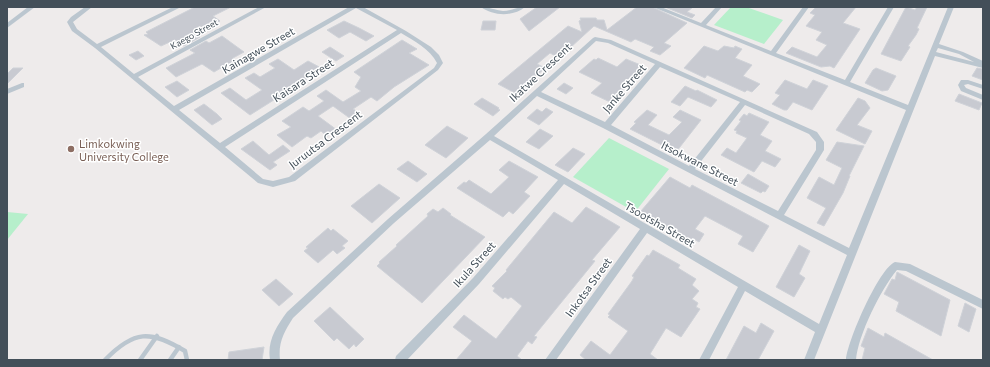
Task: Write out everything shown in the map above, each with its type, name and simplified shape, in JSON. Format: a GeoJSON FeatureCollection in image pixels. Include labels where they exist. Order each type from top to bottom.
{"type":"FeatureCollection","features":[{"type":"Feature","properties":{"kind":"street"},"geometry":{"type":"LineString","coordinates":[[9,23],[32,7]]}},
{"type":"Feature","properties":{"kind":"street","name":"Juruutsa Crescent"},"geometry":{"type":"LineString","coordinates":[[90,7],[73,18],[70,22],[74,30],[97,47],[261,181],[273,184],[292,179],[436,69],[440,63],[435,54],[400,30],[358,7]]}},
{"type":"Feature","properties":{"kind":"street"},"geometry":{"type":"LineString","coordinates":[[97,47],[178,7]]}},
{"type":"Feature","properties":{"kind":"street","name":"Kaego Street"},"geometry":{"type":"LineString","coordinates":[[134,77],[263,7]]}},
{"type":"Feature","properties":{"kind":"street","name":"Kainagwe Street"},"geometry":{"type":"LineString","coordinates":[[173,110],[353,7]]}},
{"type":"Feature","properties":{"kind":"street"},"geometry":{"type":"LineString","coordinates":[[484,7],[503,13],[513,12],[522,7]]}},
{"type":"Feature","properties":{"kind":"street"},"geometry":{"type":"LineString","coordinates":[[656,7],[910,109]]}},
{"type":"Feature","properties":{"kind":"street"},"geometry":{"type":"LineString","coordinates":[[702,25],[719,7]]}},
{"type":"Feature","properties":{"kind":"street"},"geometry":{"type":"LineString","coordinates":[[773,53],[806,7]]}},
{"type":"Feature","properties":{"kind":"street"},"geometry":{"type":"LineString","coordinates":[[846,84],[890,7]]}},
{"type":"Feature","properties":{"kind":"street"},"geometry":{"type":"LineString","coordinates":[[809,360],[951,7]]}},
{"type":"Feature","properties":{"kind":"street","name":"Kaisara Street"},"geometry":{"type":"LineString","coordinates":[[219,147],[400,30]]}},
{"type":"Feature","properties":{"kind":"street","name":"Ikatwe Crescent"},"geometry":{"type":"LineString","coordinates":[[276,360],[274,343],[279,330],[290,315],[391,221],[538,93],[595,39],[609,41],[812,132],[820,140],[820,150],[780,216]]}},
{"type":"Feature","properties":{"kind":"street"},"geometry":{"type":"LineString","coordinates":[[934,49],[968,63],[983,65]]}},
{"type":"Feature","properties":{"kind":"street","name":"Janke Street"},"geometry":{"type":"LineString","coordinates":[[606,126],[659,64]]}},
{"type":"Feature","properties":{"kind":"street"},"geometry":{"type":"LineString","coordinates":[[983,87],[968,82],[963,82],[961,85],[963,89],[983,98]]}},
{"type":"Feature","properties":{"kind":"street"},"geometry":{"type":"LineString","coordinates":[[7,92],[22,85]]}},
{"type":"Feature","properties":{"kind":"street","name":"Itsokwane Street"},"geometry":{"type":"LineString","coordinates":[[538,93],[606,126],[852,254]]}},
{"type":"Feature","properties":{"kind":"street"},"geometry":{"type":"LineString","coordinates":[[690,170],[744,102]]}},
{"type":"Feature","properties":{"kind":"street","name":"Tsootsha Street"},"geometry":{"type":"LineString","coordinates":[[489,136],[742,286],[820,330]]}},
{"type":"Feature","properties":{"kind":"street","name":"Ikula Street"},"geometry":{"type":"LineString","coordinates":[[400,360],[476,282],[563,180]]}},
{"type":"Feature","properties":{"kind":"street","name":"Inkotsa Street"},"geometry":{"type":"LineString","coordinates":[[550,360],[645,229]]}},
{"type":"Feature","properties":{"kind":"street"},"geometry":{"type":"LineString","coordinates":[[851,360],[851,352],[864,319],[887,275],[895,266],[907,267],[983,305]]}},
{"type":"Feature","properties":{"kind":"street"},"geometry":{"type":"LineString","coordinates":[[704,360],[742,286]]}},
{"type":"Feature","properties":{"kind":"lane"},"geometry":{"type":"LineString","coordinates":[[105,360],[117,347],[130,337],[145,334],[157,336],[179,347],[185,351],[187,360]]}},
{"type":"Feature","properties":{"kind":"lane"},"geometry":{"type":"LineString","coordinates":[[140,360],[157,336]]}},
{"type":"Feature","properties":{"kind":"lane"},"geometry":{"type":"LineString","coordinates":[[170,360],[179,347]]}},
{"type":"Feature","properties":{"kind":"green space"},"geometry":{"type":"Polygon","coordinates":[[[731,7],[746,7],[783,20],[764,44],[714,25],[731,7]]]}},
{"type":"Feature","properties":{"kind":"green space"},"geometry":{"type":"Polygon","coordinates":[[[609,138],[669,169],[635,212],[573,177],[609,138]]]}},
{"type":"Feature","properties":{"kind":"green space"},"geometry":{"type":"Polygon","coordinates":[[[7,212],[28,214],[7,240],[7,212]]]}},
{"type":"Feature","properties":{"kind":"building"},"geometry":{"type":"Polygon","coordinates":[[[195,7],[231,7],[213,16],[220,21],[193,31],[200,37],[184,46],[172,41],[161,46],[144,35],[148,34],[146,32],[195,7]]]}},
{"type":"Feature","properties":{"kind":"building"},"geometry":{"type":"Polygon","coordinates":[[[537,7],[560,7],[529,31],[520,19],[537,7]]]}},
{"type":"Feature","properties":{"kind":"building"},"geometry":{"type":"Polygon","coordinates":[[[637,7],[652,7],[687,23],[664,43],[671,46],[660,55],[650,51],[654,47],[635,39],[631,42],[594,26],[559,58],[550,53],[537,64],[545,68],[535,77],[538,79],[517,94],[498,84],[568,26],[582,32],[579,21],[581,20],[580,18],[596,18],[597,20],[604,20],[607,30],[637,7]]]}},
{"type":"Feature","properties":{"kind":"building"},"geometry":{"type":"Polygon","coordinates":[[[665,7],[693,7],[687,12],[695,15],[692,18],[665,7]]]}},
{"type":"Feature","properties":{"kind":"building"},"geometry":{"type":"Polygon","coordinates":[[[816,7],[856,7],[843,23],[860,29],[834,68],[830,66],[821,67],[786,53],[792,47],[817,57],[827,45],[816,40],[822,32],[806,26],[815,15],[810,13],[816,7]]]}},
{"type":"Feature","properties":{"kind":"building"},"geometry":{"type":"Polygon","coordinates":[[[906,7],[915,10],[917,7],[927,7],[917,28],[919,29],[908,46],[910,47],[901,61],[881,54],[906,7]]]}},
{"type":"Feature","properties":{"kind":"building"},"geometry":{"type":"Polygon","coordinates":[[[344,21],[374,36],[366,41],[350,32],[339,38],[327,30],[344,21]]]}},
{"type":"Feature","properties":{"kind":"building"},"geometry":{"type":"Polygon","coordinates":[[[483,21],[496,21],[495,30],[481,30],[483,21]]]}},
{"type":"Feature","properties":{"kind":"building"},"geometry":{"type":"Polygon","coordinates":[[[222,36],[244,52],[233,58],[238,62],[230,67],[226,65],[214,72],[202,64],[176,77],[166,68],[195,53],[190,50],[206,41],[209,43],[222,36]]]}},
{"type":"Feature","properties":{"kind":"building"},"geometry":{"type":"Polygon","coordinates":[[[402,40],[417,49],[409,53],[429,65],[394,87],[377,101],[371,97],[353,109],[360,113],[351,119],[333,106],[318,116],[337,130],[327,136],[321,131],[311,138],[307,136],[292,147],[277,135],[291,127],[282,121],[303,107],[309,111],[324,101],[317,96],[326,90],[343,102],[361,91],[355,87],[361,77],[354,72],[402,40]]]}},
{"type":"Feature","properties":{"kind":"building"},"geometry":{"type":"Polygon","coordinates":[[[704,46],[718,51],[724,46],[734,48],[735,46],[742,49],[735,58],[752,65],[743,76],[760,84],[752,92],[747,90],[745,92],[707,75],[705,78],[684,68],[704,46]]]}},
{"type":"Feature","properties":{"kind":"building"},"geometry":{"type":"Polygon","coordinates":[[[330,47],[344,56],[336,61],[322,52],[330,47]]]}},
{"type":"Feature","properties":{"kind":"building"},"geometry":{"type":"Polygon","coordinates":[[[138,51],[144,56],[136,60],[129,55],[138,51]]]}},
{"type":"Feature","properties":{"kind":"building"},"geometry":{"type":"Polygon","coordinates":[[[598,58],[617,67],[626,59],[643,66],[641,68],[643,69],[626,85],[628,86],[610,102],[591,93],[602,83],[579,72],[594,59],[596,60],[598,58]]]}},
{"type":"Feature","properties":{"kind":"building"},"geometry":{"type":"Polygon","coordinates":[[[278,59],[294,70],[308,61],[323,69],[250,115],[221,93],[230,88],[246,100],[262,90],[245,78],[254,73],[260,77],[275,68],[269,64],[278,59]]]}},
{"type":"Feature","properties":{"kind":"building"},"geometry":{"type":"Polygon","coordinates":[[[13,68],[23,68],[7,84],[7,74],[13,68]]]}},
{"type":"Feature","properties":{"kind":"building"},"geometry":{"type":"Polygon","coordinates":[[[876,68],[896,76],[888,90],[882,91],[865,83],[873,70],[876,68]]]}},
{"type":"Feature","properties":{"kind":"building"},"geometry":{"type":"Polygon","coordinates":[[[977,68],[983,69],[983,80],[972,76],[977,68]]]}},
{"type":"Feature","properties":{"kind":"building"},"geometry":{"type":"Polygon","coordinates":[[[785,80],[807,89],[813,80],[828,86],[812,110],[793,102],[787,110],[784,110],[772,104],[780,95],[775,93],[785,80]]]}},
{"type":"Feature","properties":{"kind":"building"},"geometry":{"type":"Polygon","coordinates":[[[177,81],[189,90],[177,97],[165,87],[177,81]]]}},
{"type":"Feature","properties":{"kind":"building"},"geometry":{"type":"Polygon","coordinates":[[[564,83],[573,88],[566,94],[557,89],[564,83]]]}},
{"type":"Feature","properties":{"kind":"building"},"geometry":{"type":"Polygon","coordinates":[[[685,86],[717,100],[711,107],[688,97],[680,106],[671,102],[685,86]]]}},
{"type":"Feature","properties":{"kind":"building"},"geometry":{"type":"Polygon","coordinates":[[[959,94],[982,103],[979,110],[955,101],[959,94]]]}},
{"type":"Feature","properties":{"kind":"building"},"geometry":{"type":"Polygon","coordinates":[[[482,98],[500,110],[493,116],[474,104],[482,98]]]}},
{"type":"Feature","properties":{"kind":"building"},"geometry":{"type":"Polygon","coordinates":[[[858,98],[865,101],[870,108],[857,125],[872,131],[865,144],[836,130],[858,98]]]}},
{"type":"Feature","properties":{"kind":"building"},"geometry":{"type":"Polygon","coordinates":[[[204,104],[222,119],[212,125],[194,110],[204,104]]]}},
{"type":"Feature","properties":{"kind":"building"},"geometry":{"type":"Polygon","coordinates":[[[546,108],[553,112],[539,125],[527,118],[537,109],[542,112],[546,108]]]}},
{"type":"Feature","properties":{"kind":"building"},"geometry":{"type":"Polygon","coordinates":[[[647,110],[657,115],[648,125],[669,135],[682,122],[673,117],[680,110],[701,120],[676,152],[630,129],[636,123],[634,122],[647,110]]]}},
{"type":"Feature","properties":{"kind":"building"},"geometry":{"type":"Polygon","coordinates":[[[749,113],[769,122],[760,135],[772,141],[765,151],[781,159],[775,167],[762,161],[754,172],[721,155],[727,148],[736,153],[747,138],[736,133],[737,131],[734,130],[744,114],[747,116],[749,113]]]}},
{"type":"Feature","properties":{"kind":"building"},"geometry":{"type":"Polygon","coordinates":[[[447,126],[468,138],[446,158],[425,145],[447,126]]]}},
{"type":"Feature","properties":{"kind":"building"},"geometry":{"type":"Polygon","coordinates":[[[540,129],[553,136],[539,149],[526,142],[540,129]]]}},
{"type":"Feature","properties":{"kind":"building"},"geometry":{"type":"Polygon","coordinates":[[[253,141],[269,155],[283,145],[290,151],[273,162],[277,165],[270,170],[241,149],[253,141]]]}},
{"type":"Feature","properties":{"kind":"building"},"geometry":{"type":"Polygon","coordinates":[[[837,142],[864,146],[849,176],[843,193],[824,226],[817,223],[826,208],[807,198],[819,177],[834,185],[842,168],[826,160],[837,142]]]}},
{"type":"Feature","properties":{"kind":"building"},"geometry":{"type":"Polygon","coordinates":[[[573,148],[585,154],[568,172],[555,165],[573,148]]]}},
{"type":"Feature","properties":{"kind":"building"},"geometry":{"type":"Polygon","coordinates":[[[408,161],[427,174],[417,182],[397,169],[408,161]]]}},
{"type":"Feature","properties":{"kind":"building"},"geometry":{"type":"Polygon","coordinates":[[[509,161],[538,177],[524,192],[530,196],[513,214],[509,211],[503,217],[457,188],[469,180],[491,194],[509,177],[499,170],[509,161]]]}},
{"type":"Feature","properties":{"kind":"building"},"geometry":{"type":"Polygon","coordinates":[[[748,174],[769,186],[765,192],[763,191],[761,193],[741,183],[748,174]]]}},
{"type":"Feature","properties":{"kind":"building"},"geometry":{"type":"Polygon","coordinates":[[[670,177],[690,188],[692,185],[769,226],[753,252],[738,244],[743,236],[705,216],[695,229],[704,234],[699,242],[694,239],[688,242],[666,228],[667,226],[641,211],[670,177]]]}},
{"type":"Feature","properties":{"kind":"building"},"geometry":{"type":"Polygon","coordinates":[[[379,184],[400,198],[372,223],[351,206],[379,184]]]}},
{"type":"Feature","properties":{"kind":"building"},"geometry":{"type":"Polygon","coordinates":[[[586,207],[620,227],[592,260],[595,261],[534,336],[537,337],[532,344],[528,341],[517,356],[522,360],[456,360],[472,341],[453,327],[464,315],[496,339],[522,306],[511,297],[508,299],[505,297],[503,299],[493,291],[495,288],[492,286],[507,271],[506,270],[554,212],[572,223],[586,207]]]}},
{"type":"Feature","properties":{"kind":"building"},"geometry":{"type":"Polygon","coordinates":[[[443,208],[451,214],[450,215],[485,237],[422,303],[377,266],[380,263],[379,262],[397,246],[396,245],[428,216],[427,214],[433,209],[438,212],[443,208]]]}},
{"type":"Feature","properties":{"kind":"building"},"geometry":{"type":"Polygon","coordinates":[[[328,228],[331,231],[333,229],[348,241],[342,246],[345,248],[337,254],[333,250],[318,263],[304,251],[308,248],[306,247],[328,228]]]}},
{"type":"Feature","properties":{"kind":"building"},"geometry":{"type":"Polygon","coordinates":[[[799,245],[810,251],[799,274],[805,278],[794,297],[776,287],[799,245]]]}},
{"type":"Feature","properties":{"kind":"building"},"geometry":{"type":"Polygon","coordinates":[[[653,250],[680,265],[678,268],[696,279],[692,285],[699,291],[692,299],[698,303],[696,307],[700,309],[681,337],[666,328],[650,354],[658,360],[586,360],[580,355],[591,341],[610,355],[628,331],[608,317],[610,315],[608,314],[632,281],[634,277],[632,276],[647,255],[649,256],[653,250]]]}},
{"type":"Feature","properties":{"kind":"building"},"geometry":{"type":"Polygon","coordinates":[[[897,272],[950,300],[941,336],[896,311],[899,302],[884,294],[892,279],[895,280],[897,272]]]}},
{"type":"Feature","properties":{"kind":"building"},"geometry":{"type":"Polygon","coordinates":[[[276,279],[293,294],[279,306],[262,290],[276,279]]]}},
{"type":"Feature","properties":{"kind":"building"},"geometry":{"type":"Polygon","coordinates":[[[965,303],[976,309],[969,332],[958,326],[965,303]]]}},
{"type":"Feature","properties":{"kind":"building"},"geometry":{"type":"Polygon","coordinates":[[[330,307],[364,339],[356,347],[354,344],[349,349],[337,338],[334,341],[314,321],[330,307]]]}},
{"type":"Feature","properties":{"kind":"building"},"geometry":{"type":"Polygon","coordinates":[[[761,323],[774,331],[758,360],[726,360],[744,326],[756,333],[761,323]]]}},
{"type":"Feature","properties":{"kind":"building"},"geometry":{"type":"Polygon","coordinates":[[[868,328],[884,337],[885,333],[933,360],[862,360],[865,348],[861,346],[868,328]]]}},
{"type":"Feature","properties":{"kind":"building"},"geometry":{"type":"Polygon","coordinates":[[[264,347],[262,360],[228,360],[229,352],[264,347]]]}},
{"type":"Feature","properties":{"kind":"place","name":"Limkokwing University College"},"geometry":{"type":"Point","coordinates":[71,149]}}]}
